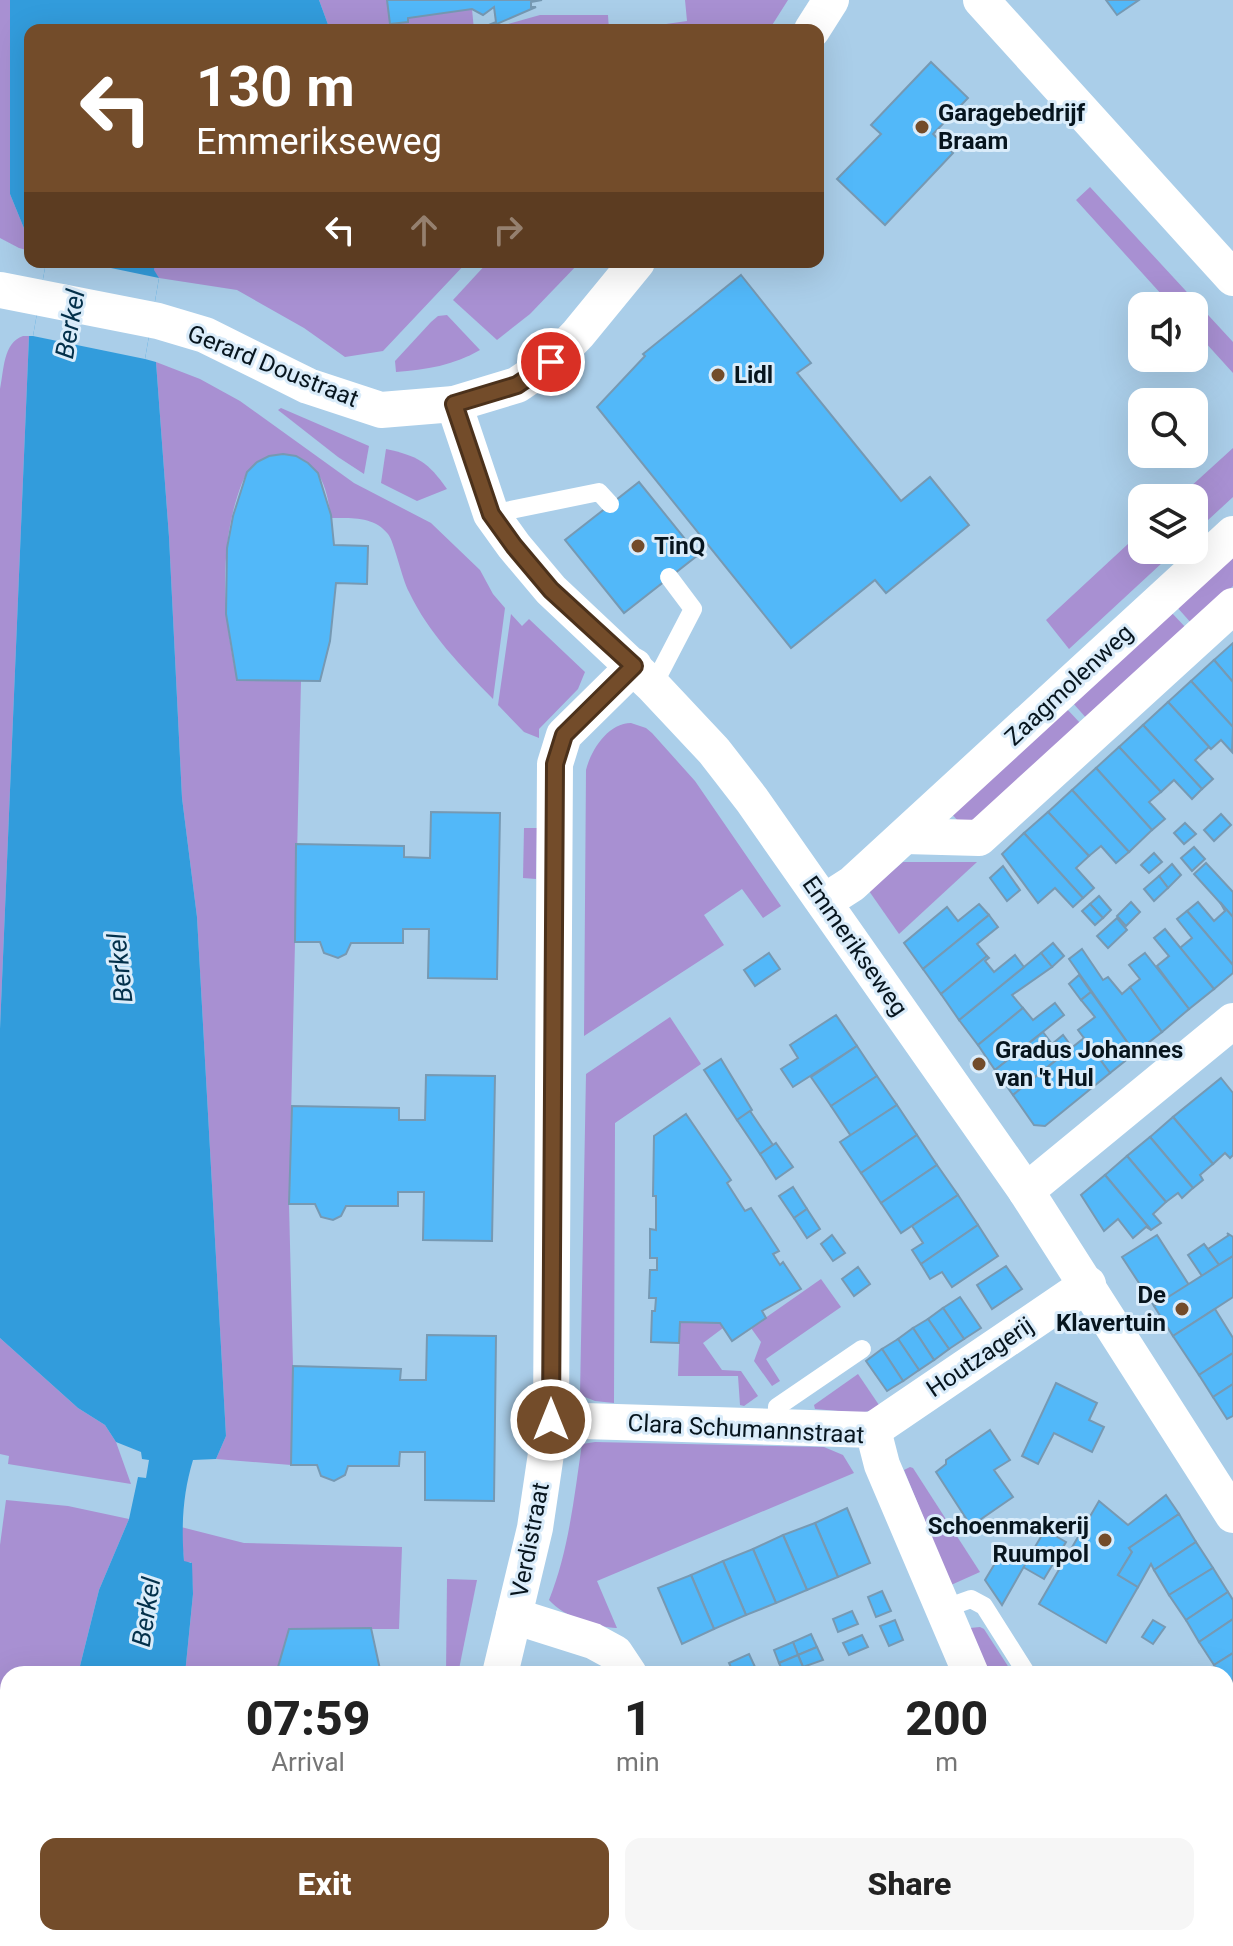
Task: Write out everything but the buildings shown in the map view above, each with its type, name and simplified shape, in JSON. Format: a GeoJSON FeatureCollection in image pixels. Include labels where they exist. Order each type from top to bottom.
{"type":"FeatureCollection","features":[{"type":"Feature","properties":{"kind":"street"},"geometry":{"type":"LineString","coordinates":[[816,24],[831,0]]}},
{"type":"Feature","properties":{"kind":"street"},"geometry":{"type":"LineString","coordinates":[[981,0],[1233,278]]}},
{"type":"Feature","properties":{"kind":"street","name":"Gerard Doustraat"},"geometry":{"type":"LineString","coordinates":[[17,293],[158,321],[205,335],[308,386],[381,410],[454,404],[517,385],[551,362],[632,268]]}},
{"type":"Feature","properties":{"kind":"street","name":"Emmerikseweg"},"geometry":{"type":"LineString","coordinates":[[454,404],[491,514],[551,590],[644,676],[714,751],[1026,1191],[1233,1515]]}},
{"type":"Feature","properties":{"kind":"street","name":"Zaagmolenweg"},"geometry":{"type":"LineString","coordinates":[[824,902],[852,884],[1233,534]]}},
{"type":"Feature","properties":{"kind":"street"},"geometry":{"type":"LineString","coordinates":[[905,836],[979,838],[1233,606]]}},
{"type":"Feature","properties":{"kind":"street","name":"Verdistraat"},"geometry":{"type":"LineString","coordinates":[[502,1666],[535,1528],[551,1420],[555,764],[564,735],[644,676]]}},
{"type":"Feature","properties":{"kind":"street"},"geometry":{"type":"LineString","coordinates":[[1026,1191],[1233,1021]]}},
{"type":"Feature","properties":{"kind":"street","name":"Houtzagerij"},"geometry":{"type":"LineString","coordinates":[[873,1430],[1088,1284]]}},
{"type":"Feature","properties":{"kind":"street","name":"Clara Schumannstraat"},"geometry":{"type":"LineString","coordinates":[[551,1420],[873,1430],[882,1465],[968,1666]]}},
{"type":"Feature","properties":{"kind":"street"},"geometry":{"type":"LineString","coordinates":[[514,1616],[593,1641],[615,1653],[624,1666]]}},
{"type":"Feature","properties":{"kind":"lane"},"geometry":{"type":"LineString","coordinates":[[491,514],[599,492],[610,504]]}},
{"type":"Feature","properties":{"kind":"lane"},"geometry":{"type":"LineString","coordinates":[[644,676],[693,609],[669,577]]}},
{"type":"Feature","properties":{"kind":"lane"},"geometry":{"type":"LineString","coordinates":[[776,1427],[777,1407],[862,1349]]}},
{"type":"Feature","properties":{"kind":"lane"},"geometry":{"type":"LineString","coordinates":[[943,1609],[971,1599],[984,1606],[1022,1666]]}},
{"type":"Feature","properties":{"kind":"shaded area"},"geometry":{"type":"Polygon","coordinates":[[[0,0],[10,0],[10,194],[24,228],[24,249],[0,238],[0,0]]]}},
{"type":"Feature","properties":{"kind":"shaded area"},"geometry":{"type":"Polygon","coordinates":[[[319,0],[387,0],[390,24],[328,24],[319,0]]]}},
{"type":"Feature","properties":{"kind":"shaded area"},"geometry":{"type":"Polygon","coordinates":[[[685,0],[788,0],[773,24],[666,24],[687,21],[685,0]]]}},
{"type":"Feature","properties":{"kind":"shaded area"},"geometry":{"type":"Polygon","coordinates":[[[472,9],[473,24],[390,24],[408,22],[408,18],[472,9]]]}},
{"type":"Feature","properties":{"kind":"shaded area"},"geometry":{"type":"Polygon","coordinates":[[[540,15],[608,15],[609,24],[508,24],[540,15]]]}},
{"type":"Feature","properties":{"kind":"shaded area"},"geometry":{"type":"Polygon","coordinates":[[[1090,187],[1187,292],[1159,292],[1076,200],[1090,187]]]}},
{"type":"Feature","properties":{"kind":"shaded area"},"geometry":{"type":"Polygon","coordinates":[[[461,268],[383,351],[345,357],[304,328],[237,290],[159,278],[153,270],[461,268]]]}},
{"type":"Feature","properties":{"kind":"shaded area"},"geometry":{"type":"Polygon","coordinates":[[[482,268],[574,268],[530,314],[497,340],[453,300],[482,268]]]}},
{"type":"Feature","properties":{"kind":"shaded area"},"geometry":{"type":"Polygon","coordinates":[[[447,315],[480,350],[440,366],[396,372],[395,361],[431,322],[438,316],[447,315]]]}},
{"type":"Feature","properties":{"kind":"shaded area"},"geometry":{"type":"Polygon","coordinates":[[[1208,315],[1233,342],[1233,373],[1208,345],[1208,315]]]}},
{"type":"Feature","properties":{"kind":"shaded area"},"geometry":{"type":"Polygon","coordinates":[[[23,336],[29,336],[0,1029],[0,389],[8,351],[23,336]]]}},
{"type":"Feature","properties":{"kind":"shaded area"},"geometry":{"type":"Polygon","coordinates":[[[156,362],[200,379],[240,401],[354,483],[431,523],[480,570],[505,608],[493,699],[426,622],[406,586],[388,534],[369,521],[331,518],[322,482],[307,462],[287,454],[265,458],[248,472],[242,483],[229,531],[225,581],[228,631],[237,679],[301,681],[289,1204],[293,1366],[291,1465],[216,1459],[226,1436],[197,917],[182,798],[169,537],[156,362]]]}},
{"type":"Feature","properties":{"kind":"shaded area"},"geometry":{"type":"Polygon","coordinates":[[[281,408],[369,446],[364,474],[278,410],[281,408]]]}},
{"type":"Feature","properties":{"kind":"shaded area"},"geometry":{"type":"Polygon","coordinates":[[[1233,448],[1233,497],[1208,520],[1208,484],[1193,484],[1233,448]]]}},
{"type":"Feature","properties":{"kind":"shaded area"},"geometry":{"type":"Polygon","coordinates":[[[386,449],[421,462],[434,472],[447,489],[417,501],[381,483],[386,449]]]}},
{"type":"Feature","properties":{"kind":"shaded area"},"geometry":{"type":"Polygon","coordinates":[[[1128,544],[1128,564],[1161,564],[1069,649],[1046,620],[1128,544]]]}},
{"type":"Feature","properties":{"kind":"shaded area"},"geometry":{"type":"Polygon","coordinates":[[[1233,554],[1233,586],[1192,624],[1176,606],[1233,554]]]}},
{"type":"Feature","properties":{"kind":"shaded area"},"geometry":{"type":"Polygon","coordinates":[[[1171,612],[1187,629],[1088,720],[1072,702],[1171,612]]]}},
{"type":"Feature","properties":{"kind":"shaded area"},"geometry":{"type":"Polygon","coordinates":[[[511,614],[522,626],[529,619],[585,672],[578,689],[539,729],[539,738],[524,732],[498,705],[511,614]]]}},
{"type":"Feature","properties":{"kind":"shaded area"},"geometry":{"type":"Polygon","coordinates":[[[1065,707],[1082,725],[967,831],[950,812],[1065,707]]]}},
{"type":"Feature","properties":{"kind":"shaded area"},"geometry":{"type":"Polygon","coordinates":[[[631,723],[652,733],[695,781],[781,906],[763,918],[742,889],[704,915],[724,945],[584,1036],[586,770],[602,739],[615,728],[631,723]]]}},
{"type":"Feature","properties":{"kind":"shaded area"},"geometry":{"type":"Polygon","coordinates":[[[524,828],[537,828],[536,879],[523,878],[524,828]]]}},
{"type":"Feature","properties":{"kind":"shaded area"},"geometry":{"type":"Polygon","coordinates":[[[903,862],[977,862],[899,934],[869,891],[903,862]]]}},
{"type":"Feature","properties":{"kind":"shaded area"},"geometry":{"type":"Polygon","coordinates":[[[670,1017],[701,1064],[615,1123],[614,1403],[595,1401],[580,1395],[586,1074],[670,1017]]]}},
{"type":"Feature","properties":{"kind":"shaded area"},"geometry":{"type":"Polygon","coordinates":[[[821,1279],[841,1307],[766,1359],[780,1381],[772,1386],[754,1361],[761,1342],[751,1328],[821,1279]]]}},
{"type":"Feature","properties":{"kind":"shaded area"},"geometry":{"type":"Polygon","coordinates":[[[680,1322],[720,1323],[723,1328],[703,1343],[722,1370],[741,1371],[758,1396],[744,1406],[740,1405],[738,1376],[678,1376],[680,1322]]]}},
{"type":"Feature","properties":{"kind":"shaded area"},"geometry":{"type":"Polygon","coordinates":[[[0,1338],[78,1408],[105,1425],[116,1442],[131,1484],[8,1464],[9,1456],[0,1454],[0,1338]]]}},
{"type":"Feature","properties":{"kind":"shaded area"},"geometry":{"type":"Polygon","coordinates":[[[858,1374],[881,1408],[861,1413],[815,1409],[814,1405],[858,1374]]]}},
{"type":"Feature","properties":{"kind":"shaded area"},"geometry":{"type":"Polygon","coordinates":[[[582,1444],[824,1447],[843,1455],[854,1473],[597,1581],[617,1628],[608,1627],[571,1616],[549,1600],[566,1543],[582,1444]]]}},
{"type":"Feature","properties":{"kind":"shaded area"},"geometry":{"type":"Polygon","coordinates":[[[910,1467],[980,1572],[951,1585],[904,1470],[910,1467]]]}},
{"type":"Feature","properties":{"kind":"shaded area"},"geometry":{"type":"Polygon","coordinates":[[[6,1500],[68,1506],[129,1519],[99,1590],[80,1666],[0,1666],[0,1545],[6,1500]]]}},
{"type":"Feature","properties":{"kind":"shaded area"},"geometry":{"type":"Polygon","coordinates":[[[181,1527],[244,1543],[402,1547],[399,1629],[289,1629],[278,1666],[186,1666],[193,1594],[191,1562],[184,1562],[181,1527]]]}},
{"type":"Feature","properties":{"kind":"shaded area"},"geometry":{"type":"Polygon","coordinates":[[[447,1579],[477,1580],[460,1666],[446,1666],[447,1579]]]}},
{"type":"Feature","properties":{"kind":"shaded area"},"geometry":{"type":"Polygon","coordinates":[[[970,1628],[984,1629],[1008,1666],[987,1666],[970,1628]]]}},
{"type":"Feature","properties":{"kind":"water"},"geometry":{"type":"Polygon","coordinates":[[[10,0],[319,0],[328,24],[24,24],[24,228],[10,194],[10,0]]]}},
{"type":"Feature","properties":{"kind":"water","name":"Berkel"},"geometry":{"type":"Polygon","coordinates":[[[45,268],[154,268],[159,278],[145,359],[156,362],[169,537],[182,798],[197,917],[226,1436],[216,1459],[193,1460],[187,1485],[183,1548],[184,1561],[192,1563],[193,1594],[186,1666],[80,1666],[99,1590],[129,1519],[138,1477],[146,1478],[149,1460],[142,1459],[141,1452],[116,1442],[105,1425],[78,1408],[0,1338],[0,1029],[29,336],[33,336],[45,268]]]}},
{"type":"Feature","properties":{"kind":"pier"},"geometry":{"type":"Polygon","coordinates":[[[45,268],[111,268],[159,278],[145,359],[33,336],[45,268]]]}},
{"type":"Feature","properties":{"kind":"place","name":"Garagebedrijf Braam"},"geometry":{"type":"Point","coordinates":[922,127]}},
{"type":"Feature","properties":{"kind":"place","name":"Lidl"},"geometry":{"type":"Point","coordinates":[718,375]}},
{"type":"Feature","properties":{"kind":"place","name":"TinQ"},"geometry":{"type":"Point","coordinates":[638,546]}},
{"type":"Feature","properties":{"kind":"place","name":"Gradus Johannes van 't Hul"},"geometry":{"type":"Point","coordinates":[979,1064]}},
{"type":"Feature","properties":{"kind":"place","name":"De Klavertuin"},"geometry":{"type":"Point","coordinates":[1182,1309]}},
{"type":"Feature","properties":{"kind":"place","name":"Schoenmakerij Ruumpol"},"geometry":{"type":"Point","coordinates":[1105,1540]}},
{"type":"Feature","properties":{"kind":"route"},"geometry":{"type":"LineString","coordinates":[[551,362],[517,385],[454,404],[491,514],[551,590],[634,666],[564,735],[555,764],[551,1420]]}}]}
